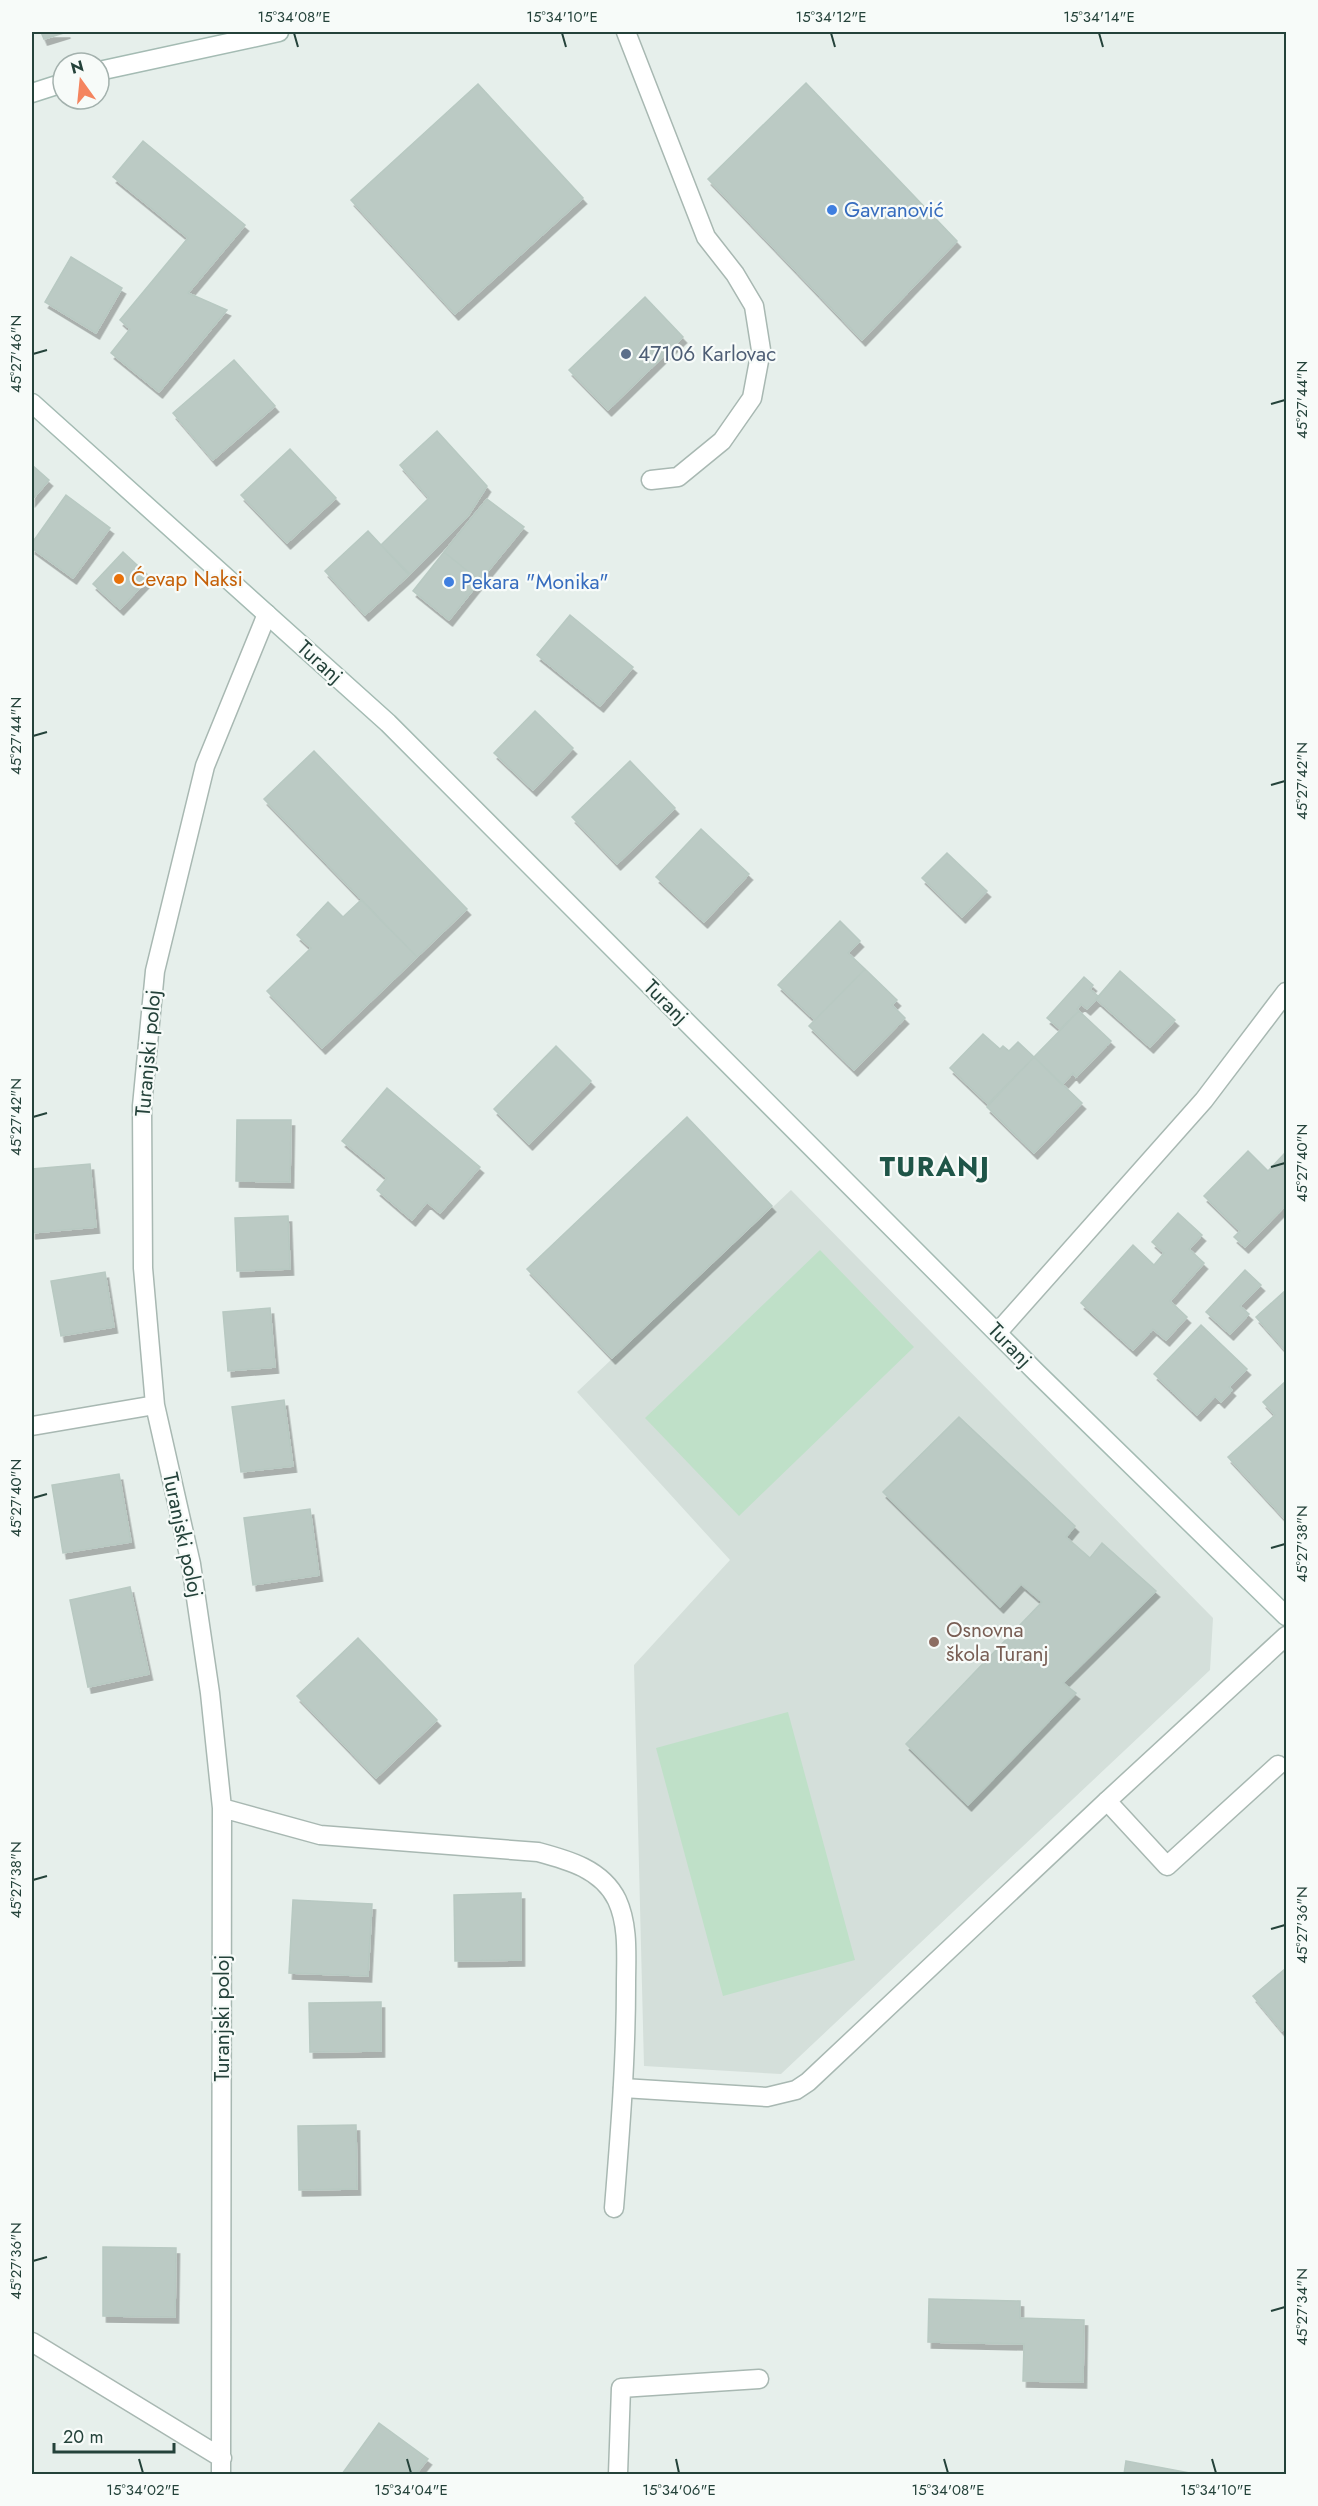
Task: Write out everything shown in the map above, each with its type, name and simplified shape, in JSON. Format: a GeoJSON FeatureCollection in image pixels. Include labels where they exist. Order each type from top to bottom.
{"type":"FeatureCollection","features":[{"type":"Feature","properties":{"kind":"street"},"geometry":{"type":"LineString","coordinates":[[111,68],[279,32]]}},
{"type":"Feature","properties":{"kind":"street"},"geometry":{"type":"LineString","coordinates":[[626,32],[706,237],[735,274],[754,306],[761,350],[752,398],[722,441],[678,477],[651,480]]}},
{"type":"Feature","properties":{"kind":"street"},"geometry":{"type":"LineString","coordinates":[[32,93],[51,86]]}},
{"type":"Feature","properties":{"kind":"street","name":"Turanj"},"geometry":{"type":"LineString","coordinates":[[32,403],[388,723],[998,1332],[1287,1616]]}},
{"type":"Feature","properties":{"kind":"street","name":"Turanjski poloj"},"geometry":{"type":"LineString","coordinates":[[221,2466],[222,1808],[210,1693],[191,1564],[155,1405],[143,1268],[142,1106],[156,970],[205,766],[267,614]]}},
{"type":"Feature","properties":{"kind":"street"},"geometry":{"type":"LineString","coordinates":[[998,1332],[1204,1100],[1287,992]]}},
{"type":"Feature","properties":{"kind":"street"},"geometry":{"type":"LineString","coordinates":[[32,1426],[155,1405]]}},
{"type":"Feature","properties":{"kind":"street"},"geometry":{"type":"LineString","coordinates":[[623,2088],[767,2097],[795,2090],[808,2082],[1287,1636]]}},
{"type":"Feature","properties":{"kind":"street"},"geometry":{"type":"LineString","coordinates":[[1107,1802],[1167,1866],[1278,1765]]}},
{"type":"Feature","properties":{"kind":"street"},"geometry":{"type":"LineString","coordinates":[[222,1808],[320,1835],[538,1852],[571,1860],[597,1875],[617,1899],[626,1930],[623,2088],[614,2208]]}},
{"type":"Feature","properties":{"kind":"street"},"geometry":{"type":"LineString","coordinates":[[32,2342],[221,2466]]}},
{"type":"Feature","properties":{"kind":"street"},"geometry":{"type":"LineString","coordinates":[[618,2475],[621,2388],[759,2379]]}},
{"type":"Feature","properties":{"kind":"shaded area","name":"Osnovna škola Turanj"},"geometry":{"type":"Polygon","coordinates":[[[791,1190],[1213,1618],[1210,1670],[781,2074],[644,2066],[634,1665],[730,1560],[577,1392],[791,1190]]]}},
{"type":"Feature","properties":{"kind":"green space"},"geometry":{"type":"Polygon","coordinates":[[[820,1250],[914,1347],[739,1516],[645,1418],[820,1250]]]}},
{"type":"Feature","properties":{"kind":"green space"},"geometry":{"type":"Polygon","coordinates":[[[788,1712],[855,1960],[723,1996],[656,1748],[788,1712]]]}},
{"type":"Feature","properties":{"kind":"building"},"geometry":{"type":"Polygon","coordinates":[[[41,32],[67,32],[44,39],[41,32]]]}},
{"type":"Feature","properties":{"kind":"building","name":"Gavranović"},"geometry":{"type":"Polygon","coordinates":[[[806,83],[957,241],[862,340],[708,179],[806,83]]]}},
{"type":"Feature","properties":{"kind":"building"},"geometry":{"type":"Polygon","coordinates":[[[478,84],[583,198],[455,314],[351,200],[478,84]]]}},
{"type":"Feature","properties":{"kind":"building"},"geometry":{"type":"Polygon","coordinates":[[[143,141],[245,225],[188,293],[227,310],[159,392],[111,353],[130,329],[120,320],[188,238],[113,177],[143,141]]]}},
{"type":"Feature","properties":{"kind":"building"},"geometry":{"type":"Polygon","coordinates":[[[71,257],[122,288],[96,333],[45,302],[71,257]]]}},
{"type":"Feature","properties":{"kind":"building","name":"47106 Karlovac"},"geometry":{"type":"Polygon","coordinates":[[[645,297],[683,337],[608,410],[569,370],[645,297]]]}},
{"type":"Feature","properties":{"kind":"building"},"geometry":{"type":"Polygon","coordinates":[[[234,360],[275,406],[213,460],[173,413],[234,360]]]}},
{"type":"Feature","properties":{"kind":"building"},"geometry":{"type":"Polygon","coordinates":[[[437,431],[487,486],[468,516],[410,574],[381,545],[429,498],[400,465],[437,431]]]}},
{"type":"Feature","properties":{"kind":"building"},"geometry":{"type":"Polygon","coordinates":[[[290,449],[336,498],[287,543],[241,495],[290,449]]]}},
{"type":"Feature","properties":{"kind":"building"},"geometry":{"type":"Polygon","coordinates":[[[32,465],[49,480],[32,500],[32,465]]]}},
{"type":"Feature","properties":{"kind":"building"},"geometry":{"type":"Polygon","coordinates":[[[66,495],[110,528],[73,578],[32,548],[32,543],[66,495]]]}},
{"type":"Feature","properties":{"kind":"building"},"geometry":{"type":"Polygon","coordinates":[[[487,499],[524,527],[480,581],[444,552],[487,499]]]}},
{"type":"Feature","properties":{"kind":"building"},"geometry":{"type":"Polygon","coordinates":[[[368,531],[409,575],[365,615],[325,571],[368,531]]]}},
{"type":"Feature","properties":{"kind":"building"},"geometry":{"type":"Polygon","coordinates":[[[123,552],[150,577],[120,609],[93,584],[123,552]]]}},
{"type":"Feature","properties":{"kind":"building"},"geometry":{"type":"Polygon","coordinates":[[[444,552],[480,581],[449,620],[413,591],[444,552]]]}},
{"type":"Feature","properties":{"kind":"building"},"geometry":{"type":"Polygon","coordinates":[[[570,615],[633,667],[600,706],[537,655],[570,615]]]}},
{"type":"Feature","properties":{"kind":"building"},"geometry":{"type":"Polygon","coordinates":[[[535,711],[573,748],[533,790],[494,753],[535,711]]]}},
{"type":"Feature","properties":{"kind":"building"},"geometry":{"type":"Polygon","coordinates":[[[314,751],[467,909],[417,957],[264,799],[314,751]]]}},
{"type":"Feature","properties":{"kind":"building"},"geometry":{"type":"Polygon","coordinates":[[[630,761],[675,808],[617,864],[572,817],[630,761]]]}},
{"type":"Feature","properties":{"kind":"building"},"geometry":{"type":"Polygon","coordinates":[[[701,829],[749,874],[704,922],[656,877],[701,829]]]}},
{"type":"Feature","properties":{"kind":"building"},"geometry":{"type":"Polygon","coordinates":[[[947,853],[987,891],[962,917],[922,878],[947,853]]]}},
{"type":"Feature","properties":{"kind":"building"},"geometry":{"type":"Polygon","coordinates":[[[361,900],[417,957],[322,1048],[267,991],[311,948],[297,935],[328,902],[343,917],[361,900]]]}},
{"type":"Feature","properties":{"kind":"building"},"geometry":{"type":"Polygon","coordinates":[[[840,921],[860,941],[848,953],[865,969],[815,1020],[778,985],[840,921]]]}},
{"type":"Feature","properties":{"kind":"building"},"geometry":{"type":"Polygon","coordinates":[[[865,969],[897,1000],[892,1005],[905,1018],[854,1070],[809,1026],[865,969]]]}},
{"type":"Feature","properties":{"kind":"building"},"geometry":{"type":"Polygon","coordinates":[[[1120,971],[1175,1020],[1150,1047],[1096,999],[1120,971]]]}},
{"type":"Feature","properties":{"kind":"building"},"geometry":{"type":"Polygon","coordinates":[[[1084,977],[1093,985],[1090,989],[1099,997],[1087,1009],[1081,1004],[1077,1009],[1079,1011],[1060,1029],[1047,1018],[1084,977]]]}},
{"type":"Feature","properties":{"kind":"building"},"geometry":{"type":"Polygon","coordinates":[[[1079,1011],[1111,1041],[1076,1077],[1073,1073],[1062,1085],[1034,1057],[1079,1011]]]}},
{"type":"Feature","properties":{"kind":"building"},"geometry":{"type":"Polygon","coordinates":[[[983,1034],[1000,1049],[1003,1046],[1009,1051],[1018,1042],[1034,1057],[988,1104],[950,1068],[983,1034]]]}},
{"type":"Feature","properties":{"kind":"building"},"geometry":{"type":"Polygon","coordinates":[[[556,1046],[591,1081],[529,1144],[494,1109],[556,1046]]]}},
{"type":"Feature","properties":{"kind":"building"},"geometry":{"type":"Polygon","coordinates":[[[1034,1057],[1082,1103],[1034,1153],[987,1107],[1034,1057]]]}},
{"type":"Feature","properties":{"kind":"building"},"geometry":{"type":"Polygon","coordinates":[[[387,1088],[480,1167],[440,1213],[427,1202],[412,1220],[377,1190],[387,1178],[342,1141],[387,1088]]]}},
{"type":"Feature","properties":{"kind":"building"},"geometry":{"type":"Polygon","coordinates":[[[687,1117],[772,1206],[612,1358],[527,1269],[687,1117]]]}},
{"type":"Feature","properties":{"kind":"building"},"geometry":{"type":"Polygon","coordinates":[[[237,1120],[291,1120],[290,1182],[236,1181],[237,1120]]]}},
{"type":"Feature","properties":{"kind":"building"},"geometry":{"type":"Polygon","coordinates":[[[1248,1151],[1268,1171],[1286,1152],[1286,1205],[1245,1247],[1234,1237],[1240,1231],[1204,1196],[1248,1151]]]}},
{"type":"Feature","properties":{"kind":"building"},"geometry":{"type":"Polygon","coordinates":[[[90,1164],[96,1227],[32,1233],[32,1169],[90,1164]]]}},
{"type":"Feature","properties":{"kind":"building"},"geometry":{"type":"Polygon","coordinates":[[[1178,1213],[1202,1235],[1189,1249],[1204,1263],[1170,1301],[1187,1317],[1166,1340],[1153,1329],[1133,1350],[1081,1303],[1133,1245],[1154,1265],[1164,1253],[1152,1242],[1178,1213]]]}},
{"type":"Feature","properties":{"kind":"building"},"geometry":{"type":"Polygon","coordinates":[[[288,1216],[290,1269],[237,1271],[235,1218],[288,1216]]]}},
{"type":"Feature","properties":{"kind":"building"},"geometry":{"type":"Polygon","coordinates":[[[1245,1270],[1261,1285],[1240,1306],[1249,1314],[1230,1334],[1206,1312],[1245,1270]]]}},
{"type":"Feature","properties":{"kind":"building"},"geometry":{"type":"Polygon","coordinates":[[[105,1272],[114,1327],[61,1336],[51,1281],[105,1272]]]}},
{"type":"Feature","properties":{"kind":"building"},"geometry":{"type":"Polygon","coordinates":[[[1286,1290],[1286,1351],[1256,1317],[1286,1290]]]}},
{"type":"Feature","properties":{"kind":"building"},"geometry":{"type":"Polygon","coordinates":[[[270,1308],[275,1367],[228,1371],[223,1312],[270,1308]]]}},
{"type":"Feature","properties":{"kind":"building"},"geometry":{"type":"Polygon","coordinates":[[[1201,1325],[1247,1369],[1229,1387],[1232,1390],[1221,1402],[1215,1396],[1197,1415],[1154,1374],[1201,1325]]]}},
{"type":"Feature","properties":{"kind":"building"},"geometry":{"type":"Polygon","coordinates":[[[1286,1381],[1286,1520],[1228,1457],[1275,1415],[1263,1402],[1286,1381]]]}},
{"type":"Feature","properties":{"kind":"building"},"geometry":{"type":"Polygon","coordinates":[[[284,1400],[293,1466],[241,1472],[232,1407],[284,1400]]]}},
{"type":"Feature","properties":{"kind":"building"},"geometry":{"type":"Polygon","coordinates":[[[959,1417],[1075,1526],[1066,1537],[1090,1558],[1102,1543],[1156,1591],[1063,1683],[1076,1693],[968,1805],[906,1744],[1042,1602],[1021,1584],[1000,1607],[883,1492],[959,1417]]]}},
{"type":"Feature","properties":{"kind":"building"},"geometry":{"type":"Polygon","coordinates":[[[119,1474],[131,1542],[63,1553],[52,1485],[119,1474]]]}},
{"type":"Feature","properties":{"kind":"building"},"geometry":{"type":"Polygon","coordinates":[[[310,1509],[319,1575],[253,1585],[244,1518],[310,1509]]]}},
{"type":"Feature","properties":{"kind":"building"},"geometry":{"type":"Polygon","coordinates":[[[130,1587],[149,1674],[88,1687],[70,1600],[130,1587]]]}},
{"type":"Feature","properties":{"kind":"building"},"geometry":{"type":"Polygon","coordinates":[[[358,1638],[437,1720],[376,1778],[297,1696],[358,1638]]]}},
{"type":"Feature","properties":{"kind":"building"},"geometry":{"type":"Polygon","coordinates":[[[521,1893],[521,1960],[455,1961],[454,1895],[521,1893]]]}},
{"type":"Feature","properties":{"kind":"building"},"geometry":{"type":"Polygon","coordinates":[[[293,1900],[372,1904],[368,1976],[289,1973],[293,1900]]]}},
{"type":"Feature","properties":{"kind":"building"},"geometry":{"type":"Polygon","coordinates":[[[1286,1968],[1286,2027],[1282,2031],[1253,1996],[1286,1968]]]}},
{"type":"Feature","properties":{"kind":"building"},"geometry":{"type":"Polygon","coordinates":[[[381,2002],[381,2051],[310,2052],[309,2003],[381,2002]]]}},
{"type":"Feature","properties":{"kind":"building"},"geometry":{"type":"Polygon","coordinates":[[[356,2125],[357,2189],[299,2190],[298,2126],[356,2125]]]}},
{"type":"Feature","properties":{"kind":"building"},"geometry":{"type":"Polygon","coordinates":[[[103,2247],[176,2248],[175,2317],[103,2316],[103,2247]]]}},
{"type":"Feature","properties":{"kind":"building"},"geometry":{"type":"Polygon","coordinates":[[[929,2299],[1020,2301],[1020,2318],[1084,2320],[1083,2382],[1023,2381],[1024,2344],[928,2342],[929,2299]]]}},
{"type":"Feature","properties":{"kind":"building"},"geometry":{"type":"Polygon","coordinates":[[[379,2423],[428,2459],[416,2474],[342,2474],[379,2423]]]}},
{"type":"Feature","properties":{"kind":"building"},"geometry":{"type":"Polygon","coordinates":[[[1126,2461],[1195,2474],[1124,2474],[1126,2461]]]}},
{"type":"Feature","properties":{"kind":"place","name":"Gavranović"},"geometry":{"type":"Point","coordinates":[832,210]}},
{"type":"Feature","properties":{"kind":"place","name":"47106 Karlovac"},"geometry":{"type":"Point","coordinates":[626,354]}},
{"type":"Feature","properties":{"kind":"place","name":"Ćevap Naksi"},"geometry":{"type":"Point","coordinates":[119,579]}},
{"type":"Feature","properties":{"kind":"place","name":"Pekara \"Monika\""},"geometry":{"type":"Point","coordinates":[449,582]}},
{"type":"Feature","properties":{"kind":"place","name":"Osnovna škola Turanj"},"geometry":{"type":"Point","coordinates":[934,1642]}},
{"type":"Feature","properties":{"kind":"district","name":"TURANJ"},"geometry":{"type":"Point","coordinates":[935,1167]}}]}
